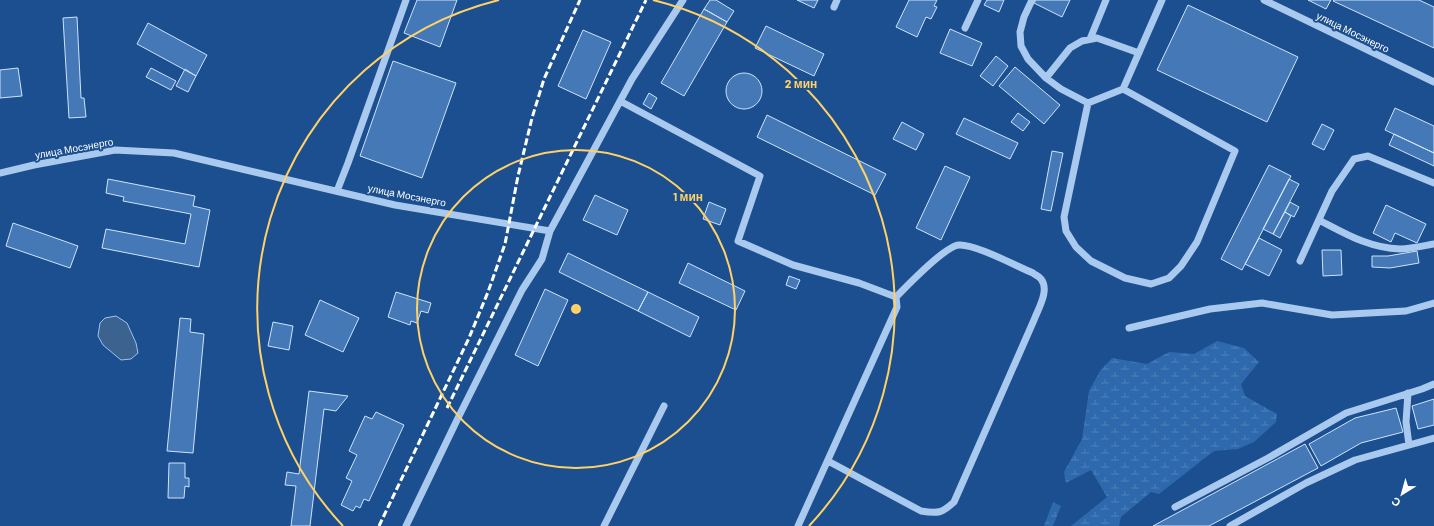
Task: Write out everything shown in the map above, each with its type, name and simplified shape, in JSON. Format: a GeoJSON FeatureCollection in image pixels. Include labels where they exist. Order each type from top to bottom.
{"type":"FeatureCollection","features":[{"type":"Feature","properties":{"kind":"street"},"geometry":{"type":"LineString","coordinates":[[337,191],[406,0]]}},
{"type":"Feature","properties":{"kind":"street"},"geometry":{"type":"LineString","coordinates":[[406,526],[522,290],[542,258],[550,231],[632,79],[683,0]]}},
{"type":"Feature","properties":{"kind":"street"},"geometry":{"type":"LineString","coordinates":[[834,7],[837,0]]}},
{"type":"Feature","properties":{"kind":"street"},"geometry":{"type":"LineString","coordinates":[[965,28],[978,0]]}},
{"type":"Feature","properties":{"kind":"street"},"geometry":{"type":"LineString","coordinates":[[1032,0],[1024,17],[1020,32],[1021,46],[1028,59],[1046,78],[1061,89],[1088,103],[1123,89],[1162,0]]}},
{"type":"Feature","properties":{"kind":"street"},"geometry":{"type":"LineString","coordinates":[[1090,39],[1106,0]]}},
{"type":"Feature","properties":{"kind":"street","name":"улица Мосэнерго"},"geometry":{"type":"LineString","coordinates":[[1264,0],[1434,82]]}},
{"type":"Feature","properties":{"kind":"street"},"geometry":{"type":"LineString","coordinates":[[1046,78],[1070,48],[1082,41],[1097,38],[1139,53]]}},
{"type":"Feature","properties":{"kind":"street"},"geometry":{"type":"LineString","coordinates":[[1088,103],[1064,217],[1066,230],[1076,248],[1091,261],[1125,278],[1151,284],[1169,278],[1181,266],[1197,242],[1235,151],[1123,89]]}},
{"type":"Feature","properties":{"kind":"street"},"geometry":{"type":"LineString","coordinates":[[620,101],[760,176],[738,241],[793,265],[858,283],[896,297]]}},
{"type":"Feature","properties":{"kind":"street","name":"улица Мосэнерго"},"geometry":{"type":"LineString","coordinates":[[0,173],[114,150],[174,152],[395,204],[550,231]]}},
{"type":"Feature","properties":{"kind":"street"},"geometry":{"type":"LineString","coordinates":[[1300,260],[1332,191],[1354,159],[1368,156],[1434,183]]}},
{"type":"Feature","properties":{"kind":"street"},"geometry":{"type":"LineString","coordinates":[[1319,220],[1360,241],[1378,247],[1401,249],[1434,244]]}},
{"type":"Feature","properties":{"kind":"street"},"geometry":{"type":"LineString","coordinates":[[828,462],[921,511],[934,513],[945,510],[954,502],[1034,320],[1044,294],[1044,285],[1040,278],[1033,273],[970,246],[957,245],[946,250],[896,297]]}},
{"type":"Feature","properties":{"kind":"street"},"geometry":{"type":"LineString","coordinates":[[798,526],[897,307],[896,297]]}},
{"type":"Feature","properties":{"kind":"street"},"geometry":{"type":"LineString","coordinates":[[1129,328],[1210,309],[1262,303],[1332,315],[1406,311],[1434,303]]}},
{"type":"Feature","properties":{"kind":"street"},"geometry":{"type":"LineString","coordinates":[[1175,507],[1268,458],[1346,413],[1434,384]]}},
{"type":"Feature","properties":{"kind":"street"},"geometry":{"type":"LineString","coordinates":[[1408,393],[1406,422],[1409,445]]}},
{"type":"Feature","properties":{"kind":"street"},"geometry":{"type":"LineString","coordinates":[[604,526],[664,406]]}},
{"type":"Feature","properties":{"kind":"street"},"geometry":{"type":"LineString","coordinates":[[1230,526],[1306,483],[1355,460],[1434,438]]}},
{"type":"Feature","properties":{"kind":"green space"},"geometry":{"type":"Polygon","coordinates":[[[1217,341],[1244,348],[1259,362],[1241,384],[1245,396],[1277,414],[1276,422],[1254,442],[1238,449],[1214,451],[1159,494],[1151,492],[1121,517],[1119,526],[1071,526],[1107,497],[1091,470],[1066,483],[1064,472],[1082,439],[1089,391],[1100,371],[1112,358],[1147,364],[1169,352],[1194,354],[1217,341]]]}},
{"type":"Feature","properties":{"kind":"green space"},"geometry":{"type":"Polygon","coordinates":[[[1053,502],[1061,506],[1053,526],[1044,526],[1053,502]]]}},
{"type":"Feature","properties":{"kind":"shaded area"},"geometry":{"type":"Polygon","coordinates":[[[116,316],[127,323],[136,343],[138,353],[131,359],[121,360],[103,345],[98,336],[100,323],[105,318],[116,316]]]}},
{"type":"Feature","properties":{"kind":"building"},"geometry":{"type":"Polygon","coordinates":[[[417,0],[457,0],[440,47],[404,33],[417,0]]]}},
{"type":"Feature","properties":{"kind":"building"},"geometry":{"type":"Polygon","coordinates":[[[710,0],[716,0],[734,11],[727,22],[704,9],[710,0]]]}},
{"type":"Feature","properties":{"kind":"building"},"geometry":{"type":"Polygon","coordinates":[[[797,0],[818,0],[814,8],[797,0]]]}},
{"type":"Feature","properties":{"kind":"building"},"geometry":{"type":"Polygon","coordinates":[[[909,0],[937,0],[934,6],[937,7],[931,19],[926,17],[917,37],[896,27],[909,0]]]}},
{"type":"Feature","properties":{"kind":"building"},"geometry":{"type":"Polygon","coordinates":[[[987,0],[1004,0],[999,12],[984,5],[987,0]]]}},
{"type":"Feature","properties":{"kind":"building"},"geometry":{"type":"Polygon","coordinates":[[[1036,0],[1070,0],[1062,17],[1034,3],[1036,0]]]}},
{"type":"Feature","properties":{"kind":"building"},"geometry":{"type":"Polygon","coordinates":[[[1308,0],[1331,0],[1326,9],[1308,0]]]}},
{"type":"Feature","properties":{"kind":"building"},"geometry":{"type":"Polygon","coordinates":[[[1419,0],[1434,7],[1434,48],[1333,1],[1419,0]]]}},
{"type":"Feature","properties":{"kind":"building"},"geometry":{"type":"Polygon","coordinates":[[[1188,5],[1298,57],[1267,122],[1157,70],[1188,5]]]}},
{"type":"Feature","properties":{"kind":"building"},"geometry":{"type":"Polygon","coordinates":[[[704,9],[727,22],[684,96],[661,83],[704,9]]]}},
{"type":"Feature","properties":{"kind":"building"},"geometry":{"type":"Polygon","coordinates":[[[77,17],[81,98],[84,98],[86,117],[69,118],[63,18],[77,17]]]}},
{"type":"Feature","properties":{"kind":"building"},"geometry":{"type":"Polygon","coordinates":[[[148,23],[207,55],[196,76],[137,44],[148,23]]]}},
{"type":"Feature","properties":{"kind":"building"},"geometry":{"type":"Polygon","coordinates":[[[766,26],[824,54],[814,76],[755,48],[766,26]]]}},
{"type":"Feature","properties":{"kind":"building"},"geometry":{"type":"Polygon","coordinates":[[[950,29],[982,43],[972,66],[940,53],[950,29]]]}},
{"type":"Feature","properties":{"kind":"building"},"geometry":{"type":"Polygon","coordinates":[[[583,30],[611,42],[586,99],[558,86],[583,30]]]}},
{"type":"Feature","properties":{"kind":"building"},"geometry":{"type":"Polygon","coordinates":[[[996,56],[1008,66],[993,86],[980,76],[996,56]]]}},
{"type":"Feature","properties":{"kind":"building"},"geometry":{"type":"Polygon","coordinates":[[[393,61],[456,83],[422,178],[360,156],[393,61]]]}},
{"type":"Feature","properties":{"kind":"building"},"geometry":{"type":"Polygon","coordinates":[[[1015,67],[1060,105],[1044,124],[999,86],[1015,67]]]}},
{"type":"Feature","properties":{"kind":"building"},"geometry":{"type":"Polygon","coordinates":[[[18,68],[22,96],[0,98],[0,70],[18,68]]]}},
{"type":"Feature","properties":{"kind":"building"},"geometry":{"type":"Polygon","coordinates":[[[151,68],[176,81],[171,90],[146,77],[151,68]]]}},
{"type":"Feature","properties":{"kind":"building"},"geometry":{"type":"Polygon","coordinates":[[[185,69],[196,76],[188,92],[176,86],[185,69]]]}},
{"type":"Feature","properties":{"kind":"building"},"geometry":{"type":"Polygon","coordinates":[[[748,73],[757,78],[761,84],[761,98],[757,104],[748,109],[740,109],[731,104],[727,98],[726,87],[731,78],[737,74],[748,73]]]}},
{"type":"Feature","properties":{"kind":"building"},"geometry":{"type":"Polygon","coordinates":[[[649,93],[657,98],[651,109],[643,104],[649,93]]]}},
{"type":"Feature","properties":{"kind":"building"},"geometry":{"type":"Polygon","coordinates":[[[1395,108],[1434,126],[1434,153],[1385,130],[1395,108]]]}},
{"type":"Feature","properties":{"kind":"building"},"geometry":{"type":"Polygon","coordinates":[[[1018,113],[1030,122],[1023,131],[1011,122],[1018,113]]]}},
{"type":"Feature","properties":{"kind":"building"},"geometry":{"type":"Polygon","coordinates":[[[767,115],[886,174],[875,195],[757,137],[767,115]]]}},
{"type":"Feature","properties":{"kind":"building"},"geometry":{"type":"Polygon","coordinates":[[[964,118],[1018,143],[1010,159],[956,134],[964,118]]]}},
{"type":"Feature","properties":{"kind":"building"},"geometry":{"type":"Polygon","coordinates":[[[902,122],[924,134],[916,150],[893,139],[902,122]]]}},
{"type":"Feature","properties":{"kind":"building"},"geometry":{"type":"Polygon","coordinates":[[[1322,124],[1334,130],[1324,150],[1312,144],[1322,124]]]}},
{"type":"Feature","properties":{"kind":"building"},"geometry":{"type":"Polygon","coordinates":[[[1394,134],[1434,153],[1434,166],[1389,145],[1394,134]]]}},
{"type":"Feature","properties":{"kind":"building"},"geometry":{"type":"Polygon","coordinates":[[[1052,151],[1063,153],[1051,211],[1041,209],[1052,151]]]}},
{"type":"Feature","properties":{"kind":"building"},"geometry":{"type":"Polygon","coordinates":[[[1269,165],[1291,176],[1242,270],[1221,259],[1269,165]]]}},
{"type":"Feature","properties":{"kind":"building"},"geometry":{"type":"Polygon","coordinates":[[[945,166],[970,177],[941,240],[916,228],[945,166]]]}},
{"type":"Feature","properties":{"kind":"building"},"geometry":{"type":"Polygon","coordinates":[[[108,179],[195,196],[193,206],[210,210],[199,267],[102,248],[106,229],[185,244],[191,214],[123,201],[124,197],[106,193],[108,179]]]}},
{"type":"Feature","properties":{"kind":"building"},"geometry":{"type":"Polygon","coordinates":[[[1289,179],[1299,184],[1273,234],[1263,229],[1289,179]]]}},
{"type":"Feature","properties":{"kind":"building"},"geometry":{"type":"Polygon","coordinates":[[[595,195],[628,210],[617,235],[583,220],[595,195]]]}},
{"type":"Feature","properties":{"kind":"building"},"geometry":{"type":"Polygon","coordinates":[[[709,202],[726,209],[720,225],[703,219],[709,202]]]}},
{"type":"Feature","properties":{"kind":"building"},"geometry":{"type":"Polygon","coordinates":[[[1290,202],[1299,207],[1294,217],[1285,212],[1290,202]]]}},
{"type":"Feature","properties":{"kind":"building"},"geometry":{"type":"Polygon","coordinates":[[[1386,205],[1426,224],[1417,243],[1395,233],[1391,242],[1373,233],[1386,205]]]}},
{"type":"Feature","properties":{"kind":"building"},"geometry":{"type":"Polygon","coordinates":[[[1285,212],[1291,216],[1280,238],[1273,234],[1285,212]]]}},
{"type":"Feature","properties":{"kind":"building"},"geometry":{"type":"Polygon","coordinates":[[[13,223],[78,246],[70,268],[6,246],[13,223]]]}},
{"type":"Feature","properties":{"kind":"building"},"geometry":{"type":"Polygon","coordinates":[[[1259,238],[1282,250],[1269,276],[1245,264],[1259,238]]]}},
{"type":"Feature","properties":{"kind":"building"},"geometry":{"type":"Polygon","coordinates":[[[1322,250],[1341,250],[1342,275],[1323,276],[1322,250]]]}},
{"type":"Feature","properties":{"kind":"building"},"geometry":{"type":"Polygon","coordinates":[[[1417,251],[1419,263],[1390,268],[1372,267],[1372,256],[1388,256],[1417,251]]]}},
{"type":"Feature","properties":{"kind":"building"},"geometry":{"type":"Polygon","coordinates":[[[568,253],[648,292],[638,311],[559,272],[568,253]]]}},
{"type":"Feature","properties":{"kind":"building"},"geometry":{"type":"Polygon","coordinates":[[[688,263],[745,291],[736,310],[679,283],[688,263]]]}},
{"type":"Feature","properties":{"kind":"building"},"geometry":{"type":"Polygon","coordinates":[[[789,276],[800,280],[796,289],[786,285],[789,276]]]}},
{"type":"Feature","properties":{"kind":"building"},"geometry":{"type":"Polygon","coordinates":[[[545,289],[568,300],[538,366],[515,355],[545,289]]]}},
{"type":"Feature","properties":{"kind":"building"},"geometry":{"type":"Polygon","coordinates":[[[396,292],[431,303],[428,313],[421,311],[417,323],[411,321],[410,325],[388,317],[396,292]]]}},
{"type":"Feature","properties":{"kind":"building"},"geometry":{"type":"Polygon","coordinates":[[[648,292],[699,317],[690,337],[638,311],[648,292]]]}},
{"type":"Feature","properties":{"kind":"building"},"geometry":{"type":"Polygon","coordinates":[[[320,300],[359,318],[343,352],[305,335],[320,300]]]}},
{"type":"Feature","properties":{"kind":"building"},"geometry":{"type":"Polygon","coordinates":[[[180,318],[191,319],[190,332],[204,334],[193,453],[167,451],[180,318]]]}},
{"type":"Feature","properties":{"kind":"building"},"geometry":{"type":"Polygon","coordinates":[[[273,322],[293,326],[289,350],[268,346],[273,322]]]}},
{"type":"Feature","properties":{"kind":"building"},"geometry":{"type":"Polygon","coordinates":[[[309,391],[348,396],[336,411],[324,409],[310,526],[291,526],[296,486],[285,485],[287,472],[299,474],[309,391]]]}},
{"type":"Feature","properties":{"kind":"building"},"geometry":{"type":"Polygon","coordinates":[[[1434,399],[1434,425],[1418,429],[1412,406],[1434,399]]]}},
{"type":"Feature","properties":{"kind":"building"},"geometry":{"type":"Polygon","coordinates":[[[1396,408],[1403,432],[1361,443],[1321,466],[1309,444],[1355,418],[1396,408]]]}},
{"type":"Feature","properties":{"kind":"building"},"geometry":{"type":"Polygon","coordinates":[[[376,412],[404,425],[369,501],[364,499],[360,508],[356,506],[353,511],[341,505],[352,481],[346,478],[357,455],[349,451],[365,416],[372,419],[376,412]]]}},
{"type":"Feature","properties":{"kind":"building"},"geometry":{"type":"Polygon","coordinates":[[[1305,444],[1318,468],[1209,526],[1153,526],[1305,444]]]}},
{"type":"Feature","properties":{"kind":"building"},"geometry":{"type":"Polygon","coordinates":[[[169,463],[185,463],[185,478],[189,478],[189,487],[185,486],[184,498],[168,498],[169,463]]]}},
{"type":"Feature","properties":{"kind":"railway"},"geometry":{"type":"LineString","coordinates":[[379,526],[469,338],[488,292],[505,244],[518,176],[532,118],[544,79],[580,0]]}},
{"type":"Feature","properties":{"kind":"railway"},"geometry":{"type":"LineString","coordinates":[[447,408],[646,0]]}}]}
